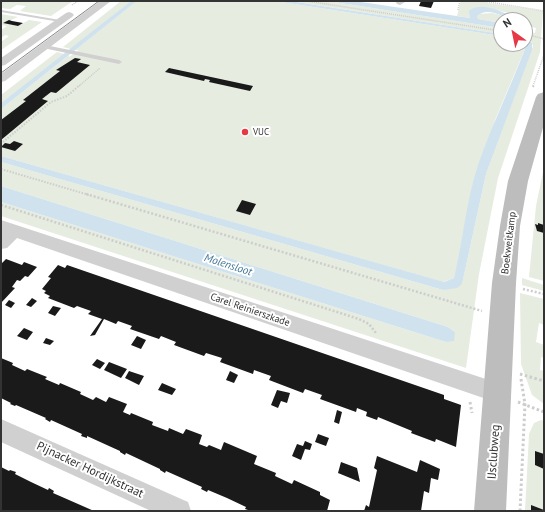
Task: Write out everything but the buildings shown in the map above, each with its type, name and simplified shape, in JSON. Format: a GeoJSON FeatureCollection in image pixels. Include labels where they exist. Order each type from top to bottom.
{"type":"FeatureCollection","features":[{"type":"Feature","properties":{"kind":"street"},"geometry":{"type":"LineString","coordinates":[[1,79],[106,1]]}},
{"type":"Feature","properties":{"kind":"street"},"geometry":{"type":"LineString","coordinates":[[1,63],[77,9]]}},
{"type":"Feature","properties":{"kind":"street"},"geometry":{"type":"LineString","coordinates":[[39,37],[55,40]]}},
{"type":"Feature","properties":{"kind":"street","name":"Boekweitkamp"},"geometry":{"type":"LineString","coordinates":[[498,393],[504,283],[510,226],[518,181],[544,97]]}},
{"type":"Feature","properties":{"kind":"street","name":"Carel Reinierszkade"},"geometry":{"type":"LineString","coordinates":[[5,233],[384,354],[498,393]]}},
{"type":"Feature","properties":{"kind":"street","name":"IJsclubweg"},"geometry":{"type":"LineString","coordinates":[[490,511],[498,393]]}},
{"type":"Feature","properties":{"kind":"street","name":"Pijnacker Hordijkstraat"},"geometry":{"type":"LineString","coordinates":[[1,430],[179,511]]}},
{"type":"Feature","properties":{"kind":"lane"},"geometry":{"type":"LineString","coordinates":[[1,11],[60,21]]}},
{"type":"Feature","properties":{"kind":"lane"},"geometry":{"type":"LineString","coordinates":[[45,47],[119,62]]}},
{"type":"Feature","properties":{"kind":"path"},"geometry":{"type":"LineString","coordinates":[[306,1],[493,30]]}},
{"type":"Feature","properties":{"kind":"path"},"geometry":{"type":"LineString","coordinates":[[458,10],[460,1]]}},
{"type":"Feature","properties":{"kind":"path"},"geometry":{"type":"LineString","coordinates":[[489,2],[544,11]]}},
{"type":"Feature","properties":{"kind":"path"},"geometry":{"type":"LineString","coordinates":[[533,36],[544,39]]}},
{"type":"Feature","properties":{"kind":"path"},"geometry":{"type":"LineString","coordinates":[[3,142],[51,102],[67,96],[109,60]]}},
{"type":"Feature","properties":{"kind":"path"},"geometry":{"type":"LineString","coordinates":[[1,169],[483,312]]}},
{"type":"Feature","properties":{"kind":"path"},"geometry":{"type":"LineString","coordinates":[[1,204],[359,319],[369,324],[376,334],[384,354]]}},
{"type":"Feature","properties":{"kind":"path"},"geometry":{"type":"LineString","coordinates":[[518,287],[544,294]]}},
{"type":"Feature","properties":{"kind":"path"},"geometry":{"type":"LineString","coordinates":[[520,374],[544,381]]}},
{"type":"Feature","properties":{"kind":"path"},"geometry":{"type":"LineString","coordinates":[[520,511],[525,404],[544,412]]}},
{"type":"Feature","properties":{"kind":"shaded area"},"geometry":{"type":"Polygon","coordinates":[[[1,1],[73,1],[51,16],[20,11],[26,6],[17,5],[10,9],[1,8],[1,1]]]}},
{"type":"Feature","properties":{"kind":"shaded area"},"geometry":{"type":"Polygon","coordinates":[[[121,1],[131,1],[71,49],[63,47],[121,1]]]}},
{"type":"Feature","properties":{"kind":"shaded area","name":"VUC"},"geometry":{"type":"Polygon","coordinates":[[[137,1],[275,1],[493,35],[493,52],[524,52],[495,120],[454,278],[443,282],[1,156],[1,109],[69,55],[69,57],[79,50],[75,50],[137,1]]]}},
{"type":"Feature","properties":{"kind":"shaded area"},"geometry":{"type":"Polygon","coordinates":[[[290,1],[328,1],[493,27],[493,33],[290,1]]]}},
{"type":"Feature","properties":{"kind":"shaded area"},"geometry":{"type":"Polygon","coordinates":[[[461,1],[488,1],[488,3],[543,11],[540,52],[498,178],[479,274],[466,368],[1,216],[1,202],[446,342],[455,332],[448,327],[1,186],[1,162],[443,290],[462,284],[486,174],[531,52],[533,52],[533,33],[535,33],[536,28],[533,27],[533,12],[504,12],[486,7],[471,18],[457,16],[461,1]]]}},
{"type":"Feature","properties":{"kind":"shaded area"},"geometry":{"type":"Polygon","coordinates":[[[493,13],[493,22],[478,19],[476,16],[479,14],[493,13]]]}},
{"type":"Feature","properties":{"kind":"shaded area"},"geometry":{"type":"Polygon","coordinates":[[[1,14],[18,17],[4,23],[18,26],[29,20],[42,22],[1,50],[1,42],[9,36],[5,35],[1,38],[1,30],[7,26],[1,25],[1,14]]]}},
{"type":"Feature","properties":{"kind":"shaded area"},"geometry":{"type":"Polygon","coordinates":[[[57,52],[64,54],[1,103],[1,95],[57,52]]]}},
{"type":"Feature","properties":{"kind":"shaded area"},"geometry":{"type":"Polygon","coordinates":[[[544,167],[544,281],[529,277],[536,206],[544,167]]]}},
{"type":"Feature","properties":{"kind":"shaded area"},"geometry":{"type":"Polygon","coordinates":[[[522,278],[544,285],[544,291],[522,285],[522,278]]]}},
{"type":"Feature","properties":{"kind":"shaded area"},"geometry":{"type":"Polygon","coordinates":[[[520,293],[544,299],[544,325],[539,323],[536,342],[544,345],[544,358],[541,357],[540,370],[544,371],[544,404],[532,395],[521,364],[520,293]]]}},
{"type":"Feature","properties":{"kind":"shaded area"},"geometry":{"type":"Polygon","coordinates":[[[541,420],[544,421],[544,511],[525,511],[529,434],[534,423],[541,420]]]}},
{"type":"Feature","properties":{"kind":"water"},"geometry":{"type":"Polygon","coordinates":[[[131,1],[137,1],[1,109],[1,103],[131,1]]]}},
{"type":"Feature","properties":{"kind":"water"},"geometry":{"type":"Polygon","coordinates":[[[275,1],[290,1],[493,33],[493,35],[275,1]]]}},
{"type":"Feature","properties":{"kind":"water"},"geometry":{"type":"Polygon","coordinates":[[[328,1],[354,1],[470,18],[469,11],[474,8],[486,7],[502,12],[487,12],[477,16],[478,19],[493,22],[493,27],[328,1]]]}},
{"type":"Feature","properties":{"kind":"water"},"geometry":{"type":"Polygon","coordinates":[[[524,52],[531,52],[486,174],[462,284],[457,288],[443,290],[1,162],[1,156],[444,282],[454,278],[470,193],[489,135],[524,52]]]}},
{"type":"Feature","properties":{"kind":"water","name":"Molensloot"},"geometry":{"type":"Polygon","coordinates":[[[1,186],[448,327],[455,332],[454,341],[446,342],[1,202],[1,186]]]}},
{"type":"Feature","properties":{"kind":"tram line"},"geometry":{"type":"LineString","coordinates":[[1,73],[99,1]]}},
{"type":"Feature","properties":{"kind":"place","name":"VUC"},"geometry":{"type":"Point","coordinates":[245,132]}}]}
